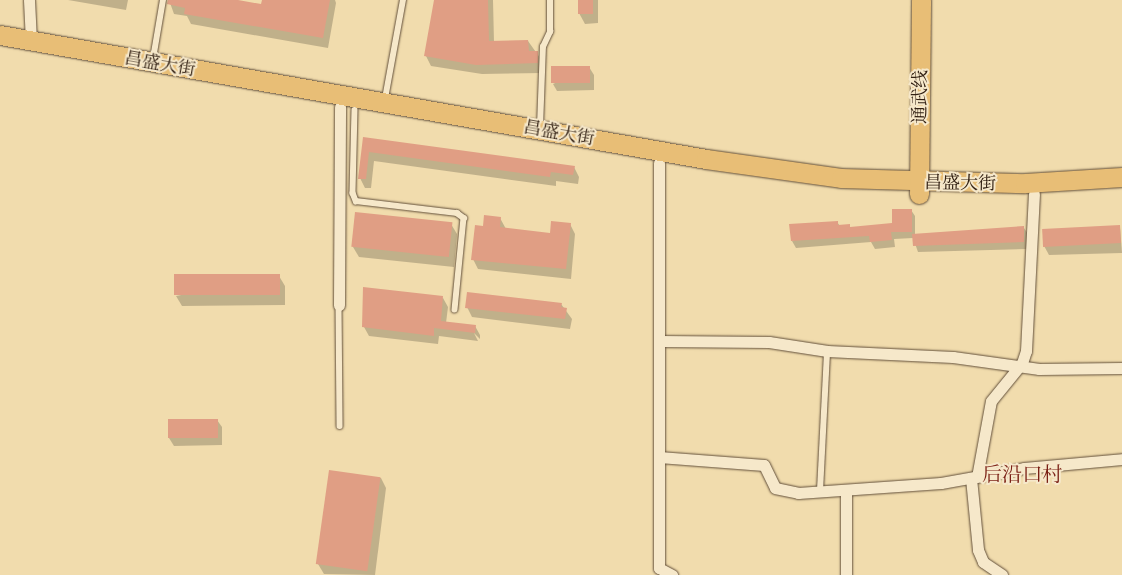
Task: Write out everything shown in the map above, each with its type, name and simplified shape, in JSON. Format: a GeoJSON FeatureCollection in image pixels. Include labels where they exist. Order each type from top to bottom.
{"type":"FeatureCollection","features":[{"type":"Feature","properties":{"kind":"highway","name":"通武线"},"geometry":{"type":"LineString","coordinates":[[919,188],[921,0]]}},
{"type":"Feature","properties":{"kind":"highway","name":"昌盛大街"},"geometry":{"type":"LineString","coordinates":[[0,36],[781,171],[919,188],[1034,194],[1122,188]]}},
{"type":"Feature","properties":{"kind":"highway","name":"昌盛大街"},"geometry":{"type":"LineString","coordinates":[[0,47],[659,163],[831,189],[919,188],[1122,176]]}},
{"type":"Feature","properties":{"kind":"street"},"geometry":{"type":"LineString","coordinates":[[29,0],[31,41]]}},
{"type":"Feature","properties":{"kind":"street"},"geometry":{"type":"LineString","coordinates":[[339,305],[348,108]]}},
{"type":"Feature","properties":{"kind":"street"},"geometry":{"type":"LineString","coordinates":[[659,163],[659,568],[672,575]]}},
{"type":"Feature","properties":{"kind":"street"},"geometry":{"type":"LineString","coordinates":[[1002,575],[983,562],[978,550],[974,477],[991,401],[1019,366],[1027,345],[1034,194]]}},
{"type":"Feature","properties":{"kind":"street"},"geometry":{"type":"LineString","coordinates":[[660,341],[769,342],[827,351],[953,357],[1019,366],[1122,368]]}},
{"type":"Feature","properties":{"kind":"street"},"geometry":{"type":"LineString","coordinates":[[659,458],[764,465],[771,483],[780,490],[820,491],[941,483],[1024,468],[1122,459]]}},
{"type":"Feature","properties":{"kind":"street"},"geometry":{"type":"LineString","coordinates":[[846,490],[846,575]]}},
{"type":"Feature","properties":{"kind":"lane"},"geometry":{"type":"LineString","coordinates":[[152,62],[163,0]]}},
{"type":"Feature","properties":{"kind":"lane"},"geometry":{"type":"LineString","coordinates":[[385,103],[403,0]]}},
{"type":"Feature","properties":{"kind":"lane"},"geometry":{"type":"LineString","coordinates":[[540,130],[543,47],[550,32],[550,0]]}},
{"type":"Feature","properties":{"kind":"lane"},"geometry":{"type":"LineString","coordinates":[[348,108],[352,193],[356,201],[457,213],[464,218],[455,310]]}},
{"type":"Feature","properties":{"kind":"lane"},"geometry":{"type":"LineString","coordinates":[[339,305],[340,426]]}},
{"type":"Feature","properties":{"kind":"lane"},"geometry":{"type":"LineString","coordinates":[[820,491],[827,351]]}},
{"type":"Feature","properties":{"kind":"building"},"geometry":{"type":"Polygon","coordinates":[[[168,0],[238,0],[261,4],[262,0],[330,0],[323,38],[184,14],[185,8],[167,4],[168,0]]]}},
{"type":"Feature","properties":{"kind":"building"},"geometry":{"type":"Polygon","coordinates":[[[434,0],[488,0],[489,41],[528,40],[529,51],[538,51],[538,63],[476,65],[424,56],[434,0]]]}},
{"type":"Feature","properties":{"kind":"building"},"geometry":{"type":"Polygon","coordinates":[[[578,0],[593,0],[593,14],[578,14],[578,0]]]}},
{"type":"Feature","properties":{"kind":"building"},"geometry":{"type":"Polygon","coordinates":[[[551,66],[590,66],[590,83],[551,83],[551,66]]]}},
{"type":"Feature","properties":{"kind":"building"},"geometry":{"type":"Polygon","coordinates":[[[363,137],[575,166],[573,175],[551,172],[550,177],[369,152],[366,179],[358,179],[363,137]]]}},
{"type":"Feature","properties":{"kind":"building"},"geometry":{"type":"Polygon","coordinates":[[[892,209],[912,209],[912,232],[891,232],[892,240],[870,242],[869,236],[791,241],[789,224],[838,221],[838,225],[850,224],[850,227],[892,223],[892,209]]]}},
{"type":"Feature","properties":{"kind":"building"},"geometry":{"type":"Polygon","coordinates":[[[355,212],[452,222],[449,257],[351,247],[355,212]]]}},
{"type":"Feature","properties":{"kind":"building"},"geometry":{"type":"Polygon","coordinates":[[[484,215],[501,217],[500,227],[550,233],[551,221],[571,223],[566,269],[471,260],[475,225],[483,226],[484,215]]]}},
{"type":"Feature","properties":{"kind":"building"},"geometry":{"type":"Polygon","coordinates":[[[1120,225],[1121,243],[1043,247],[1042,229],[1120,225]]]}},
{"type":"Feature","properties":{"kind":"building"},"geometry":{"type":"Polygon","coordinates":[[[1024,226],[1024,242],[913,246],[912,234],[1024,226]]]}},
{"type":"Feature","properties":{"kind":"building"},"geometry":{"type":"Polygon","coordinates":[[[174,274],[280,274],[280,295],[174,295],[174,274]]]}},
{"type":"Feature","properties":{"kind":"building"},"geometry":{"type":"Polygon","coordinates":[[[363,287],[443,296],[441,321],[476,325],[475,333],[434,328],[434,336],[362,327],[363,287]]]}},
{"type":"Feature","properties":{"kind":"building"},"geometry":{"type":"Polygon","coordinates":[[[467,292],[562,303],[561,307],[567,308],[565,319],[465,308],[467,292]]]}},
{"type":"Feature","properties":{"kind":"building"},"geometry":{"type":"Polygon","coordinates":[[[168,419],[218,419],[218,438],[168,438],[168,419]]]}},
{"type":"Feature","properties":{"kind":"building"},"geometry":{"type":"Polygon","coordinates":[[[329,470],[380,477],[367,571],[316,564],[329,470]]]}},
{"type":"Feature","properties":{"kind":"district","name":"后沿口村"},"geometry":{"type":"Point","coordinates":[1022,473]}}]}
